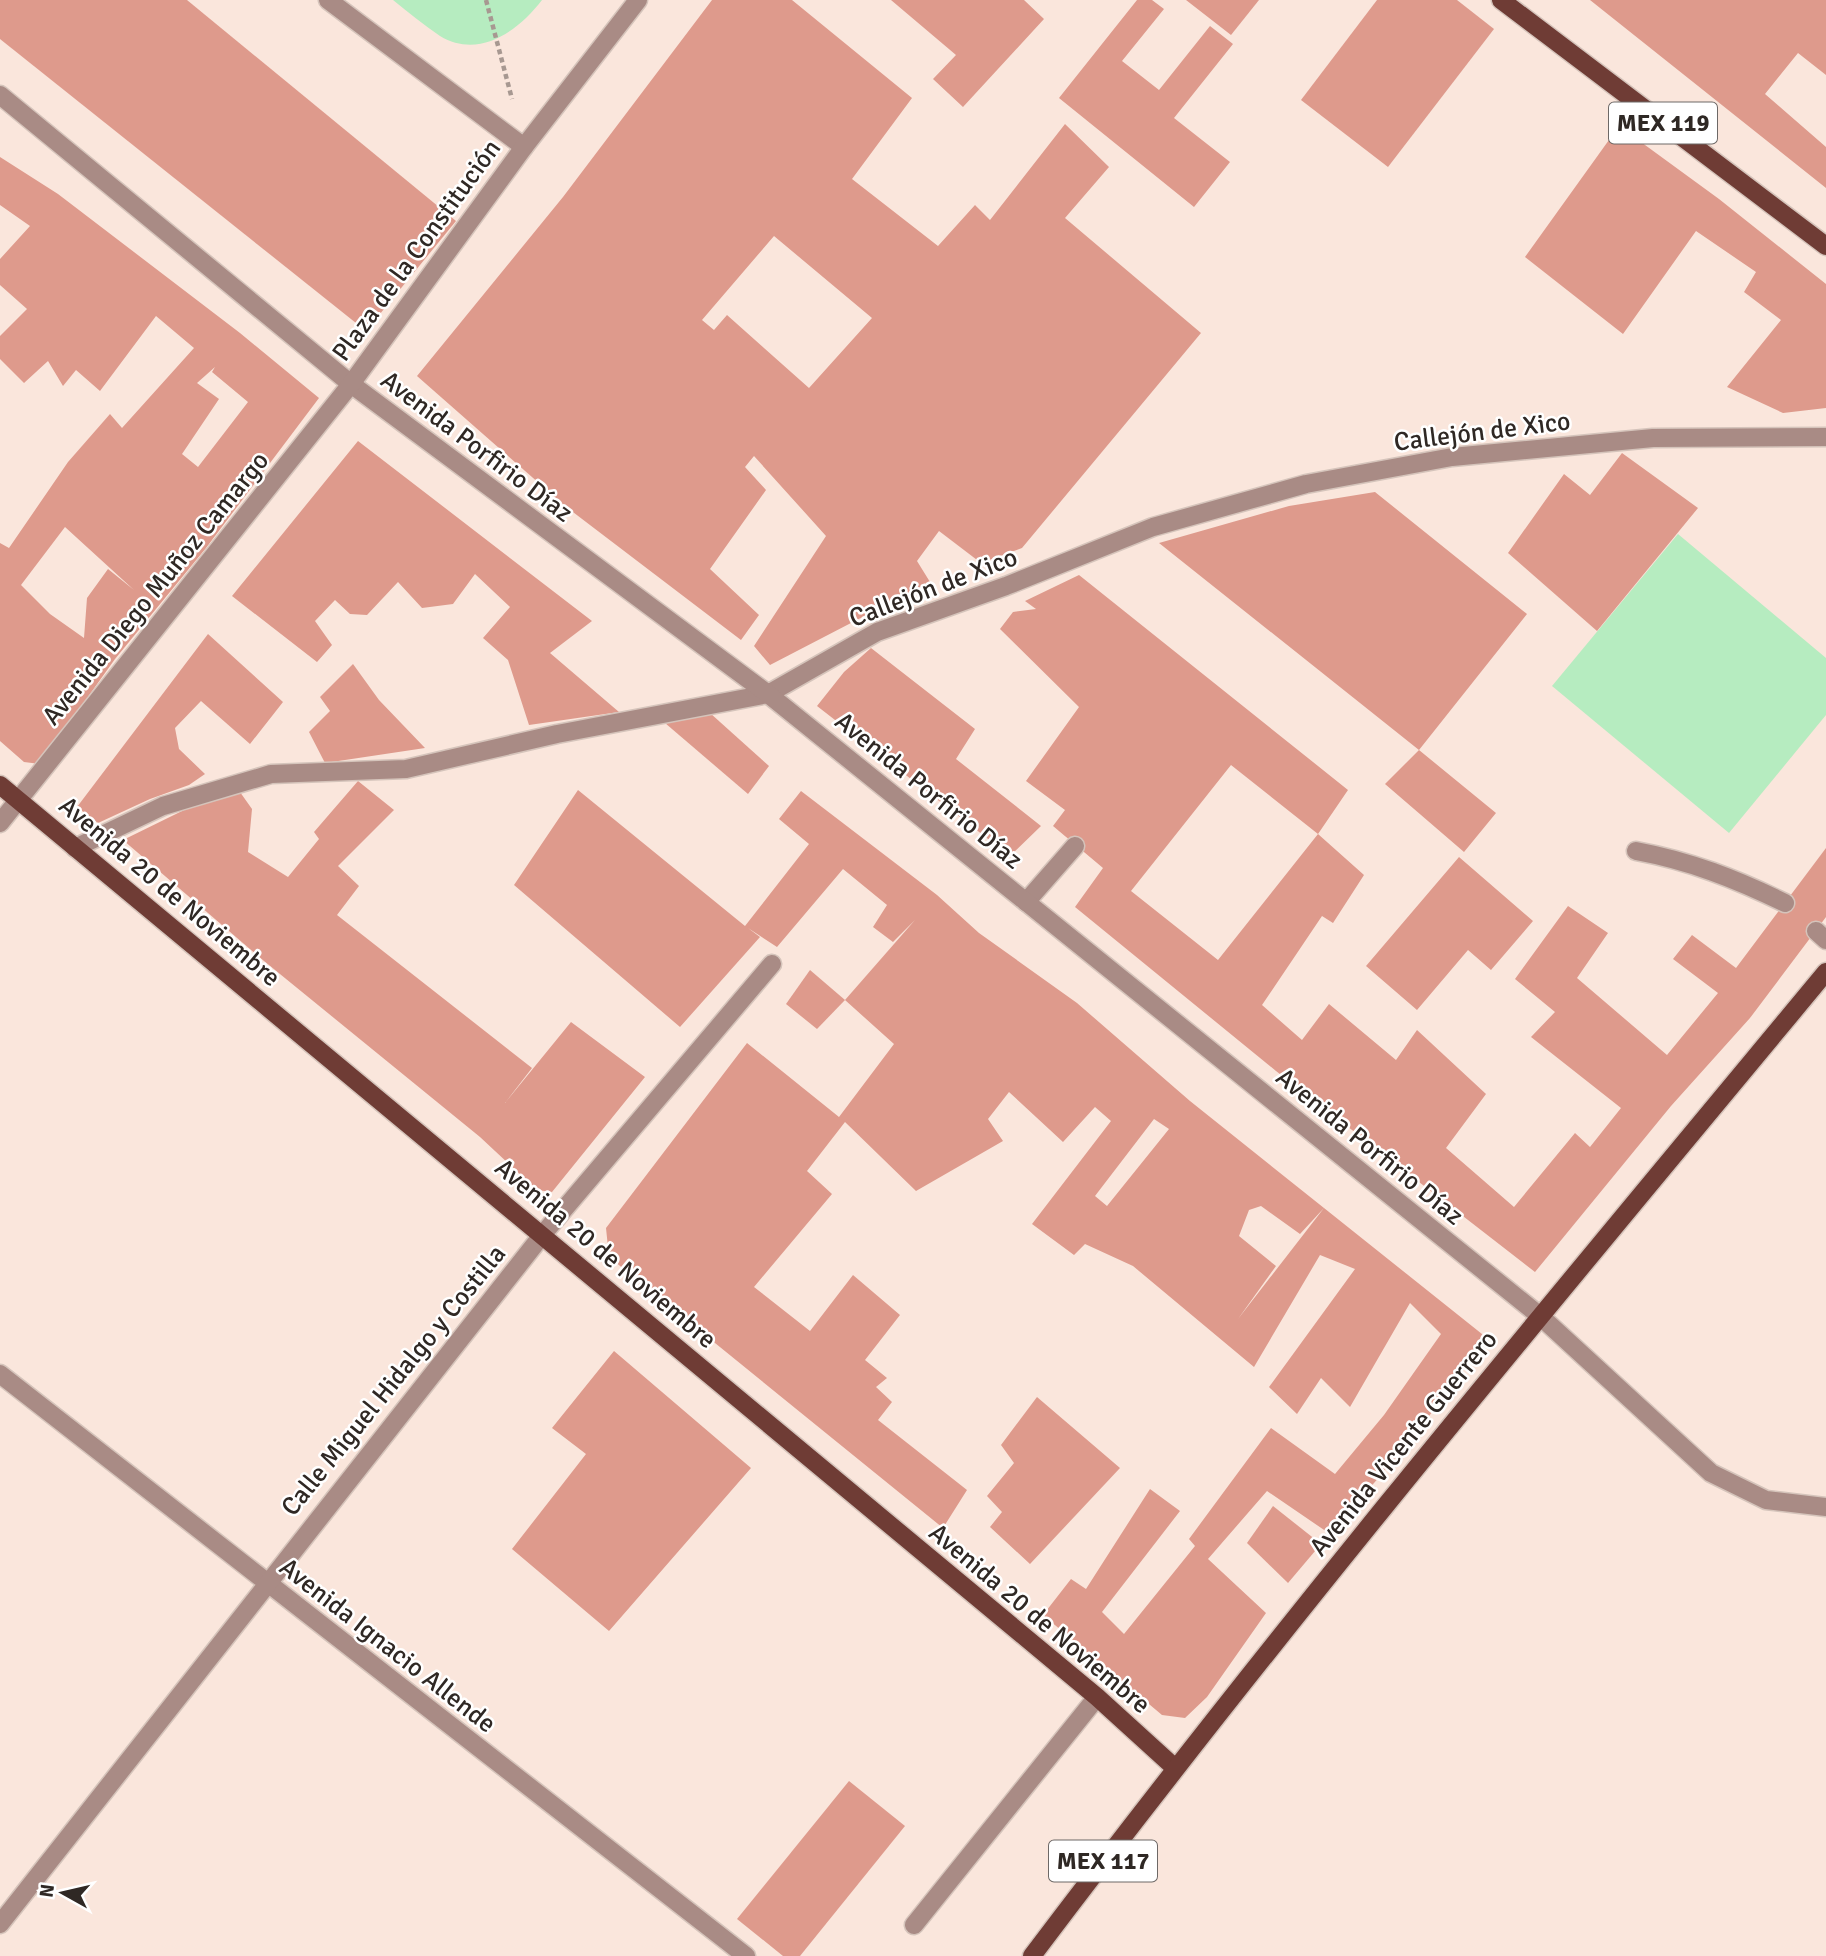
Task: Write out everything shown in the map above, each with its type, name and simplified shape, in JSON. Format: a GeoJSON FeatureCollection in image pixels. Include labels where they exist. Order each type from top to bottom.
{"type":"FeatureCollection","features":[{"type":"Feature","properties":{"kind":"main road","name":"MEX 119"},"geometry":{"type":"LineString","coordinates":[[1501,0],[1826,246]]}},
{"type":"Feature","properties":{"kind":"main road","name":"Avenida 20 de Noviembre"},"geometry":{"type":"LineString","coordinates":[[0,785],[1097,1697],[1174,1767]]}},
{"type":"Feature","properties":{"kind":"main road","name":"Avenida Vicente Guerrero"},"geometry":{"type":"LineString","coordinates":[[1032,1956],[1174,1767],[1540,1316],[1826,972]]}},
{"type":"Feature","properties":{"kind":"street","name":"Plaza de la Constitución"},"geometry":{"type":"LineString","coordinates":[[328,0],[524,147]]}},
{"type":"Feature","properties":{"kind":"street","name":"Plaza de la Constitución"},"geometry":{"type":"LineString","coordinates":[[351,384],[524,147],[638,0]]}},
{"type":"Feature","properties":{"kind":"street","name":"Avenida Porfirio Díaz"},"geometry":{"type":"LineString","coordinates":[[0,95],[351,384],[768,694],[1540,1316],[1711,1473],[1766,1500],[1826,1507]]}},
{"type":"Feature","properties":{"kind":"street","name":"Avenida Diego Muñoz Camargo"},"geometry":{"type":"LineString","coordinates":[[0,823],[351,384]]}},
{"type":"Feature","properties":{"kind":"street","name":"Callejón de Xico"},"geometry":{"type":"LineString","coordinates":[[75,848],[163,806],[271,774],[406,769],[557,734],[768,694],[877,632],[1006,586],[1153,527],[1306,484],[1452,457],[1653,438],[1826,437]]}},
{"type":"Feature","properties":{"kind":"street"},"geometry":{"type":"LineString","coordinates":[[1026,902],[1075,846]]}},
{"type":"Feature","properties":{"kind":"street"},"geometry":{"type":"LineString","coordinates":[[1636,850],[1688,861],[1785,902]]}},
{"type":"Feature","properties":{"kind":"street","name":"Calle Miguel Hidalgo y Costilla"},"geometry":{"type":"LineString","coordinates":[[0,1924],[265,1583],[543,1234],[772,964]]}},
{"type":"Feature","properties":{"kind":"street","name":"Avenida Ignacio Allende"},"geometry":{"type":"LineString","coordinates":[[0,1374],[746,1956]]}},
{"type":"Feature","properties":{"kind":"street"},"geometry":{"type":"LineString","coordinates":[[914,1925],[1097,1697]]}},
{"type":"Feature","properties":{"kind":"path"},"geometry":{"type":"LineString","coordinates":[[486,0],[524,147]]}},
{"type":"Feature","properties":{"kind":"green space"},"geometry":{"type":"Polygon","coordinates":[[[393,0],[542,0],[510,31],[484,43],[470,45],[455,43],[440,36],[393,0]]]}},
{"type":"Feature","properties":{"kind":"green space"},"geometry":{"type":"Polygon","coordinates":[[[1678,534],[1826,658],[1826,715],[1729,833],[1552,686],[1678,534]]]}},
{"type":"Feature","properties":{"kind":"building"},"geometry":{"type":"Polygon","coordinates":[[[0,0],[187,0],[456,221],[366,331],[0,39],[0,0]]]}},
{"type":"Feature","properties":{"kind":"building"},"geometry":{"type":"Polygon","coordinates":[[[712,0],[792,0],[912,98],[852,179],[938,246],[975,205],[990,220],[1065,124],[1109,167],[1065,218],[1201,333],[1022,548],[981,563],[939,531],[917,561],[930,582],[770,665],[754,646],[826,536],[754,456],[745,467],[766,490],[710,569],[759,615],[741,640],[565,506],[417,376],[563,197],[712,0]],[[774,236],[702,320],[714,330],[727,315],[809,388],[872,318],[774,236]]]}},
{"type":"Feature","properties":{"kind":"building"},"geometry":{"type":"Polygon","coordinates":[[[891,0],[1024,0],[1044,19],[963,107],[933,79],[956,55],[891,0]]]}},
{"type":"Feature","properties":{"kind":"building"},"geometry":{"type":"Polygon","coordinates":[[[1137,0],[1152,0],[1164,9],[1122,61],[1159,90],[1210,26],[1233,44],[1174,118],[1230,162],[1194,207],[1059,98],[1137,0]]]}},
{"type":"Feature","properties":{"kind":"building"},"geometry":{"type":"Polygon","coordinates":[[[1186,0],[1259,0],[1231,35],[1186,0]]]}},
{"type":"Feature","properties":{"kind":"building"},"geometry":{"type":"Polygon","coordinates":[[[1377,0],[1457,0],[1494,29],[1388,167],[1301,100],[1377,0]]]}},
{"type":"Feature","properties":{"kind":"building"},"geometry":{"type":"Polygon","coordinates":[[[1590,0],[1826,0],[1826,75],[1798,53],[1765,94],[1826,147],[1826,188],[1590,0]]]}},
{"type":"Feature","properties":{"kind":"building"},"geometry":{"type":"Polygon","coordinates":[[[1619,126],[1719,199],[1826,284],[1826,408],[1783,413],[1727,387],[1781,320],[1744,292],[1756,272],[1696,231],[1623,334],[1525,257],[1619,126]]]}},
{"type":"Feature","properties":{"kind":"building"},"geometry":{"type":"Polygon","coordinates":[[[0,157],[58,194],[240,333],[319,398],[206,548],[115,659],[40,764],[24,762],[0,741],[0,543],[9,548],[68,462],[110,414],[122,428],[194,348],[156,316],[100,391],[76,370],[63,386],[48,361],[24,383],[0,359],[0,336],[27,309],[0,285],[0,259],[30,226],[0,205],[0,157]],[[215,367],[197,383],[219,399],[182,454],[198,467],[248,402],[212,372],[215,367]],[[65,527],[21,585],[50,614],[84,638],[87,598],[108,569],[134,590],[65,527]]]}},
{"type":"Feature","properties":{"kind":"building"},"geometry":{"type":"Polygon","coordinates":[[[358,441],[592,621],[550,653],[619,712],[529,725],[508,660],[483,638],[510,607],[475,574],[453,604],[422,608],[398,582],[367,615],[350,614],[335,600],[315,621],[332,645],[317,662],[232,596],[358,441]]]}},
{"type":"Feature","properties":{"kind":"building"},"geometry":{"type":"Polygon","coordinates":[[[1622,453],[1698,508],[1597,631],[1508,553],[1564,474],[1590,495],[1622,453]]]}},
{"type":"Feature","properties":{"kind":"building"},"geometry":{"type":"Polygon","coordinates":[[[1375,492],[1527,614],[1419,750],[1159,543],[1289,506],[1375,492]]]}},
{"type":"Feature","properties":{"kind":"building"},"geometry":{"type":"Polygon","coordinates":[[[1079,575],[1348,790],[1318,834],[1364,875],[1333,923],[1322,916],[1262,1005],[1302,1040],[1329,1004],[1396,1060],[1417,1030],[1486,1094],[1446,1148],[1514,1207],[1575,1133],[1590,1147],[1621,1108],[1531,1037],[1555,1012],[1515,979],[1568,906],[1608,933],[1577,978],[1667,1055],[1718,993],[1673,959],[1692,935],[1736,968],[1826,848],[1826,917],[1750,1018],[1671,1106],[1535,1272],[1276,1071],[1075,907],[1103,868],[1053,826],[1065,810],[1026,781],[1079,707],[1000,629],[1013,612],[1036,609],[1025,601],[1079,575]],[[1231,765],[1131,891],[1218,960],[1318,834],[1231,765]]]}},
{"type":"Feature","properties":{"kind":"building"},"geometry":{"type":"Polygon","coordinates":[[[208,634],[283,702],[250,744],[201,701],[175,728],[179,749],[205,774],[189,785],[150,799],[98,823],[77,807],[208,634]]]}},
{"type":"Feature","properties":{"kind":"building"},"geometry":{"type":"Polygon","coordinates":[[[871,648],[975,729],[956,759],[1041,826],[1010,856],[817,706],[844,672],[871,648]]]}},
{"type":"Feature","properties":{"kind":"building"},"geometry":{"type":"Polygon","coordinates":[[[353,664],[379,700],[425,748],[325,763],[309,732],[330,711],[320,697],[353,664]]]}},
{"type":"Feature","properties":{"kind":"building"},"geometry":{"type":"Polygon","coordinates":[[[710,713],[769,766],[748,794],[665,723],[710,713]]]}},
{"type":"Feature","properties":{"kind":"building"},"geometry":{"type":"Polygon","coordinates":[[[1419,750],[1496,813],[1464,852],[1385,784],[1419,750]]]}},
{"type":"Feature","properties":{"kind":"building"},"geometry":{"type":"Polygon","coordinates":[[[358,781],[394,810],[338,866],[359,886],[337,915],[532,1068],[505,1103],[571,1022],[645,1077],[552,1192],[537,1190],[480,1137],[264,961],[123,840],[235,785],[252,809],[248,852],[288,877],[319,839],[314,832],[358,781]]]}},
{"type":"Feature","properties":{"kind":"building"},"geometry":{"type":"Polygon","coordinates":[[[578,790],[745,926],[809,844],[779,819],[801,791],[937,895],[979,933],[1077,1003],[1190,1101],[1487,1338],[1412,1439],[1330,1534],[1267,1491],[1208,1559],[1266,1613],[1207,1697],[1185,1718],[1162,1715],[1043,1615],[1071,1579],[1086,1589],[1150,1489],[1180,1511],[1102,1612],[1124,1634],[1195,1546],[1189,1539],[1271,1428],[1335,1474],[1384,1415],[1441,1334],[1410,1303],[1350,1407],[1321,1378],[1297,1414],[1269,1387],[1355,1269],[1320,1255],[1254,1367],[1133,1266],[1085,1244],[1074,1255],[1032,1224],[1111,1121],[1095,1107],[1063,1142],[1009,1092],[988,1119],[1003,1141],[916,1191],[845,1122],[807,1171],[832,1194],[754,1287],[810,1331],[853,1275],[900,1315],[865,1360],[887,1378],[876,1387],[892,1402],[878,1420],[967,1490],[943,1528],[609,1257],[606,1228],[747,1043],[839,1117],[894,1044],[845,1000],[915,920],[893,942],[873,927],[887,905],[843,869],[777,947],[748,928],[760,937],[680,1027],[514,885],[578,790]],[[1154,1119],[1095,1196],[1107,1206],[1169,1129],[1154,1119]],[[1261,1206],[1249,1210],[1239,1236],[1276,1266],[1238,1319],[1324,1208],[1300,1234],[1261,1206]]]}},
{"type":"Feature","properties":{"kind":"building"},"geometry":{"type":"Polygon","coordinates":[[[1459,857],[1533,921],[1491,970],[1468,950],[1417,1010],[1366,966],[1459,857]]]}},
{"type":"Feature","properties":{"kind":"building"},"geometry":{"type":"Polygon","coordinates":[[[810,970],[845,1000],[817,1029],[786,1004],[810,970]]]}},
{"type":"Feature","properties":{"kind":"building"},"geometry":{"type":"Polygon","coordinates":[[[614,1351],[751,1468],[609,1631],[512,1549],[586,1454],[552,1428],[614,1351]]]}},
{"type":"Feature","properties":{"kind":"building"},"geometry":{"type":"Polygon","coordinates":[[[1037,1397],[1120,1468],[1030,1564],[990,1527],[1002,1512],[987,1496],[1014,1463],[1001,1445],[1037,1397]]]}},
{"type":"Feature","properties":{"kind":"building"},"geometry":{"type":"Polygon","coordinates":[[[1273,1506],[1321,1544],[1288,1583],[1247,1543],[1273,1506]]]}},
{"type":"Feature","properties":{"kind":"building"},"geometry":{"type":"Polygon","coordinates":[[[849,1781],[905,1826],[800,1956],[783,1956],[737,1919],[849,1781]]]}}]}
